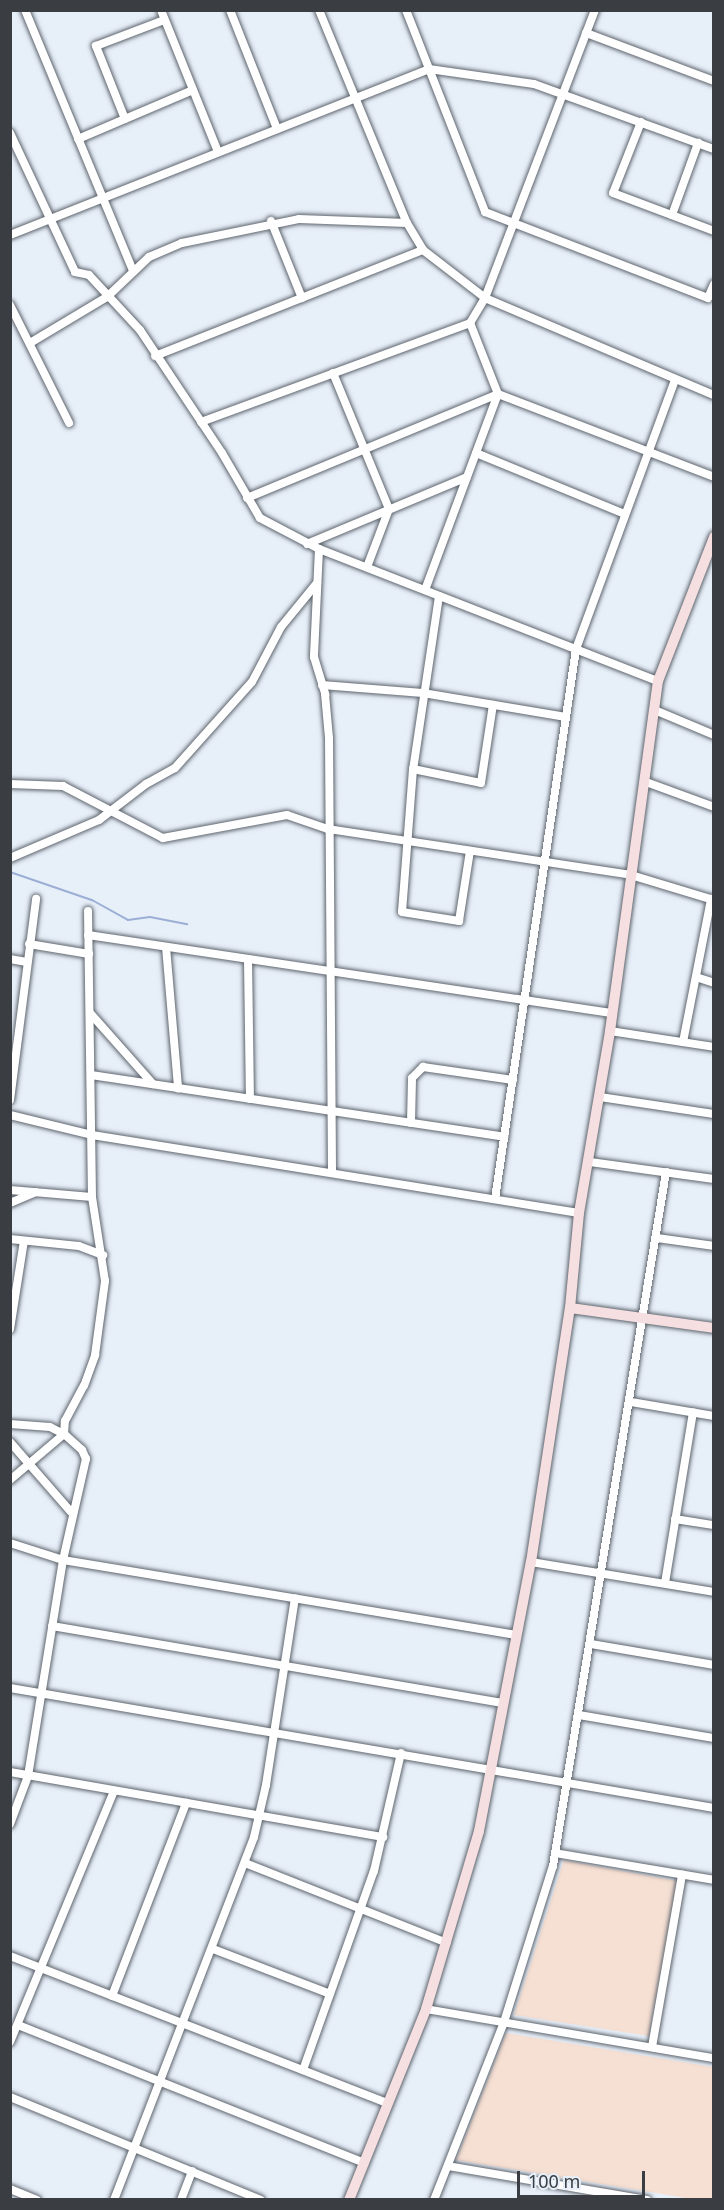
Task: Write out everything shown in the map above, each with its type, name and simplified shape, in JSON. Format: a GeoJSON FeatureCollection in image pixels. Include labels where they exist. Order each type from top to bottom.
{"type":"FeatureCollection","features":[{"type":"Feature","properties":{"kind":"street"},"geometry":{"type":"LineString","coordinates":[[25,10],[133,271]]}},
{"type":"Feature","properties":{"kind":"street"},"geometry":{"type":"LineString","coordinates":[[160,10],[218,152]]}},
{"type":"Feature","properties":{"kind":"street"},"geometry":{"type":"LineString","coordinates":[[230,10],[277,129]]}},
{"type":"Feature","properties":{"kind":"street"},"geometry":{"type":"LineString","coordinates":[[319,10],[407,223],[423,250],[485,297],[714,395]]}},
{"type":"Feature","properties":{"kind":"street"},"geometry":{"type":"LineString","coordinates":[[406,10],[486,212],[708,298],[714,284]]}},
{"type":"Feature","properties":{"kind":"street"},"geometry":{"type":"LineString","coordinates":[[201,422],[470,323],[485,297],[595,10]]}},
{"type":"Feature","properties":{"kind":"street"},"geometry":{"type":"LineString","coordinates":[[125,119],[96,46],[164,20]]}},
{"type":"Feature","properties":{"kind":"street"},"geometry":{"type":"LineString","coordinates":[[586,33],[714,81]]}},
{"type":"Feature","properties":{"kind":"street"},"geometry":{"type":"LineString","coordinates":[[10,235],[429,69],[484,74],[563,93],[714,149]]}},
{"type":"Feature","properties":{"kind":"street"},"geometry":{"type":"LineString","coordinates":[[78,139],[192,90]]}},
{"type":"Feature","properties":{"kind":"street"},"geometry":{"type":"LineString","coordinates":[[641,122],[614,193],[714,231]]}},
{"type":"Feature","properties":{"kind":"street"},"geometry":{"type":"LineString","coordinates":[[10,133],[75,272],[89,275],[140,330],[264,522],[319,549],[658,681]]}},
{"type":"Feature","properties":{"kind":"street"},"geometry":{"type":"LineString","coordinates":[[672,215],[698,143]]}},
{"type":"Feature","properties":{"kind":"street"},"geometry":{"type":"LineString","coordinates":[[30,343],[107,297],[149,258],[182,243],[271,221],[306,218],[407,223]]}},
{"type":"Feature","properties":{"kind":"street"},"geometry":{"type":"LineString","coordinates":[[271,221],[302,298]]}},
{"type":"Feature","properties":{"kind":"street"},"geometry":{"type":"LineString","coordinates":[[155,356],[423,250]]}},
{"type":"Feature","properties":{"kind":"street"},"geometry":{"type":"LineString","coordinates":[[10,304],[69,423]]}},
{"type":"Feature","properties":{"kind":"street"},"geometry":{"type":"LineString","coordinates":[[425,590],[498,394],[470,323]]}},
{"type":"Feature","properties":{"kind":"street"},"geometry":{"type":"LineString","coordinates":[[333,373],[389,509],[367,567]]}},
{"type":"Feature","properties":{"kind":"street"},"geometry":{"type":"LineString","coordinates":[[495,1199],[576,649],[675,380]]}},
{"type":"Feature","properties":{"kind":"street"},"geometry":{"type":"LineString","coordinates":[[247,498],[498,394],[714,477]]}},
{"type":"Feature","properties":{"kind":"street"},"geometry":{"type":"LineString","coordinates":[[476,453],[626,514]]}},
{"type":"Feature","properties":{"kind":"street"},"geometry":{"type":"LineString","coordinates":[[307,543],[467,477]]}},
{"type":"Feature","properties":{"kind":"street"},"geometry":{"type":"LineString","coordinates":[[349,2199],[426,2009],[478,1831],[488,1770],[531,1562],[570,1308],[579,1213],[590,1162],[657,711],[658,681],[710,554],[714,537]]}},
{"type":"Feature","properties":{"kind":"street"},"geometry":{"type":"LineString","coordinates":[[319,549],[314,657],[322,685],[329,738],[332,1172]]}},
{"type":"Feature","properties":{"kind":"street"},"geometry":{"type":"LineString","coordinates":[[10,858],[60,840],[111,811],[146,784],[175,768],[252,682],[281,627],[317,583]]}},
{"type":"Feature","properties":{"kind":"street"},"geometry":{"type":"LineString","coordinates":[[439,596],[413,770],[402,912],[459,921],[470,851]]}},
{"type":"Feature","properties":{"kind":"street"},"geometry":{"type":"LineString","coordinates":[[322,685],[423,693],[566,717]]}},
{"type":"Feature","properties":{"kind":"street"},"geometry":{"type":"LineString","coordinates":[[413,770],[481,783],[493,705]]}},
{"type":"Feature","properties":{"kind":"street"},"geometry":{"type":"LineString","coordinates":[[657,711],[714,735]]}},
{"type":"Feature","properties":{"kind":"street"},"geometry":{"type":"LineString","coordinates":[[646,782],[714,807]]}},
{"type":"Feature","properties":{"kind":"street"},"geometry":{"type":"LineString","coordinates":[[10,784],[63,786],[163,838],[280,814],[328,829],[631,875],[712,899],[683,1042]]}},
{"type":"Feature","properties":{"kind":"street"},"geometry":{"type":"LineString","coordinates":[[10,1100],[14,1037],[36,899]]}},
{"type":"Feature","properties":{"kind":"street"},"geometry":{"type":"LineString","coordinates":[[10,1480],[27,1462],[64,1434],[67,1415],[84,1386],[95,1355],[105,1281],[103,1255],[92,1197],[88,911]]}},
{"type":"Feature","properties":{"kind":"street"},"geometry":{"type":"LineString","coordinates":[[88,935],[611,1013]]}},
{"type":"Feature","properties":{"kind":"street"},"geometry":{"type":"LineString","coordinates":[[29,944],[89,954]]}},
{"type":"Feature","properties":{"kind":"street"},"geometry":{"type":"LineString","coordinates":[[166,947],[177,1088]]}},
{"type":"Feature","properties":{"kind":"street"},"geometry":{"type":"LineString","coordinates":[[10,959],[27,962]]}},
{"type":"Feature","properties":{"kind":"street"},"geometry":{"type":"LineString","coordinates":[[248,959],[250,1099]]}},
{"type":"Feature","properties":{"kind":"street"},"geometry":{"type":"LineString","coordinates":[[696,977],[714,983]]}},
{"type":"Feature","properties":{"kind":"street"},"geometry":{"type":"LineString","coordinates":[[90,1013],[153,1084]]}},
{"type":"Feature","properties":{"kind":"street"},"geometry":{"type":"LineString","coordinates":[[610,1031],[714,1047]]}},
{"type":"Feature","properties":{"kind":"street"},"geometry":{"type":"LineString","coordinates":[[411,1123],[412,1078],[419,1068],[429,1066],[513,1080]]}},
{"type":"Feature","properties":{"kind":"street"},"geometry":{"type":"LineString","coordinates":[[91,1075],[504,1137]]}},
{"type":"Feature","properties":{"kind":"street"},"geometry":{"type":"LineString","coordinates":[[600,1097],[714,1113]]}},
{"type":"Feature","properties":{"kind":"street"},"geometry":{"type":"LineString","coordinates":[[10,1115],[92,1135],[579,1213]]}},
{"type":"Feature","properties":{"kind":"street"},"geometry":{"type":"LineString","coordinates":[[590,1162],[714,1179]]}},
{"type":"Feature","properties":{"kind":"street"},"geometry":{"type":"LineString","coordinates":[[434,2199],[504,2022],[555,1853],[645,1317],[666,1172]]}},
{"type":"Feature","properties":{"kind":"street"},"geometry":{"type":"LineString","coordinates":[[10,1190],[92,1197]]}},
{"type":"Feature","properties":{"kind":"street"},"geometry":{"type":"LineString","coordinates":[[10,1203],[36,1192]]}},
{"type":"Feature","properties":{"kind":"street"},"geometry":{"type":"LineString","coordinates":[[657,1238],[714,1246]]}},
{"type":"Feature","properties":{"kind":"street"},"geometry":{"type":"LineString","coordinates":[[10,1239],[79,1246],[103,1255]]}},
{"type":"Feature","properties":{"kind":"street"},"geometry":{"type":"LineString","coordinates":[[10,1329],[13,1291],[24,1241]]}},
{"type":"Feature","properties":{"kind":"street"},"geometry":{"type":"LineString","coordinates":[[570,1308],[714,1328]]}},
{"type":"Feature","properties":{"kind":"street"},"geometry":{"type":"LineString","coordinates":[[631,1402],[714,1416]]}},
{"type":"Feature","properties":{"kind":"street"},"geometry":{"type":"LineString","coordinates":[[665,1583],[693,1412]]}},
{"type":"Feature","properties":{"kind":"street"},"geometry":{"type":"LineString","coordinates":[[10,1424],[50,1427],[64,1434],[82,1450],[86,1459],[71,1512],[28,1776],[10,1824]]}},
{"type":"Feature","properties":{"kind":"street"},"geometry":{"type":"LineString","coordinates":[[10,1442],[71,1512]]}},
{"type":"Feature","properties":{"kind":"street"},"geometry":{"type":"LineString","coordinates":[[675,1519],[714,1526]]}},
{"type":"Feature","properties":{"kind":"street"},"geometry":{"type":"LineString","coordinates":[[10,1543],[63,1560],[516,1635]]}},
{"type":"Feature","properties":{"kind":"street"},"geometry":{"type":"LineString","coordinates":[[531,1562],[714,1592]]}},
{"type":"Feature","properties":{"kind":"street"},"geometry":{"type":"LineString","coordinates":[[114,2199],[213,1949],[260,1816],[296,1598]]}},
{"type":"Feature","properties":{"kind":"street"},"geometry":{"type":"LineString","coordinates":[[52,1626],[502,1703]]}},
{"type":"Feature","properties":{"kind":"street"},"geometry":{"type":"LineString","coordinates":[[591,1644],[714,1665]]}},
{"type":"Feature","properties":{"kind":"street"},"geometry":{"type":"LineString","coordinates":[[10,1688],[714,1808]]}},
{"type":"Feature","properties":{"kind":"street"},"geometry":{"type":"LineString","coordinates":[[579,1715],[714,1738]]}},
{"type":"Feature","properties":{"kind":"street"},"geometry":{"type":"LineString","coordinates":[[303,2070],[361,1908],[383,1837],[401,1753]]}},
{"type":"Feature","properties":{"kind":"street"},"geometry":{"type":"LineString","coordinates":[[10,1772],[383,1837]]}},
{"type":"Feature","properties":{"kind":"street"},"geometry":{"type":"LineString","coordinates":[[10,2042],[114,1791]]}},
{"type":"Feature","properties":{"kind":"street"},"geometry":{"type":"LineString","coordinates":[[112,1996],[186,1803]]}},
{"type":"Feature","properties":{"kind":"street"},"geometry":{"type":"LineString","coordinates":[[555,1853],[714,1880]]}},
{"type":"Feature","properties":{"kind":"street"},"geometry":{"type":"LineString","coordinates":[[245,1863],[447,1943]]}},
{"type":"Feature","properties":{"kind":"street"},"geometry":{"type":"LineString","coordinates":[[652,2047],[682,1875]]}},
{"type":"Feature","properties":{"kind":"street"},"geometry":{"type":"LineString","coordinates":[[213,1949],[330,1994]]}},
{"type":"Feature","properties":{"kind":"street"},"geometry":{"type":"LineString","coordinates":[[10,1956],[388,2103]]}},
{"type":"Feature","properties":{"kind":"street"},"geometry":{"type":"LineString","coordinates":[[426,2009],[714,2058]]}},
{"type":"Feature","properties":{"kind":"street"},"geometry":{"type":"LineString","coordinates":[[18,2025],[364,2163]]}},
{"type":"Feature","properties":{"kind":"street"},"geometry":{"type":"LineString","coordinates":[[10,2097],[257,2199]]}},
{"type":"Feature","properties":{"kind":"street"},"geometry":{"type":"LineString","coordinates":[[447,2166],[625,2198],[647,2199]]}},
{"type":"Feature","properties":{"kind":"street"},"geometry":{"type":"LineString","coordinates":[[181,2199],[192,2171]]}},
{"type":"Feature","properties":{"kind":"street"},"geometry":{"type":"LineString","coordinates":[[10,2189],[37,2199]]}},
{"type":"Feature","properties":{"kind":"shaded area"},"geometry":{"type":"Polygon","coordinates":[[[564,1860],[677,1881],[649,2036],[514,2015],[564,1860]]]}},
{"type":"Feature","properties":{"kind":"shaded area"},"geometry":{"type":"Polygon","coordinates":[[[506,2033],[713,2067],[713,2199],[692,2199],[456,2160],[506,2033]]]}},
{"type":"Feature","properties":{"kind":"waterway"},"geometry":{"type":"LineString","coordinates":[[10,872],[92,900],[128,920],[150,917],[187,924]]}}]}
